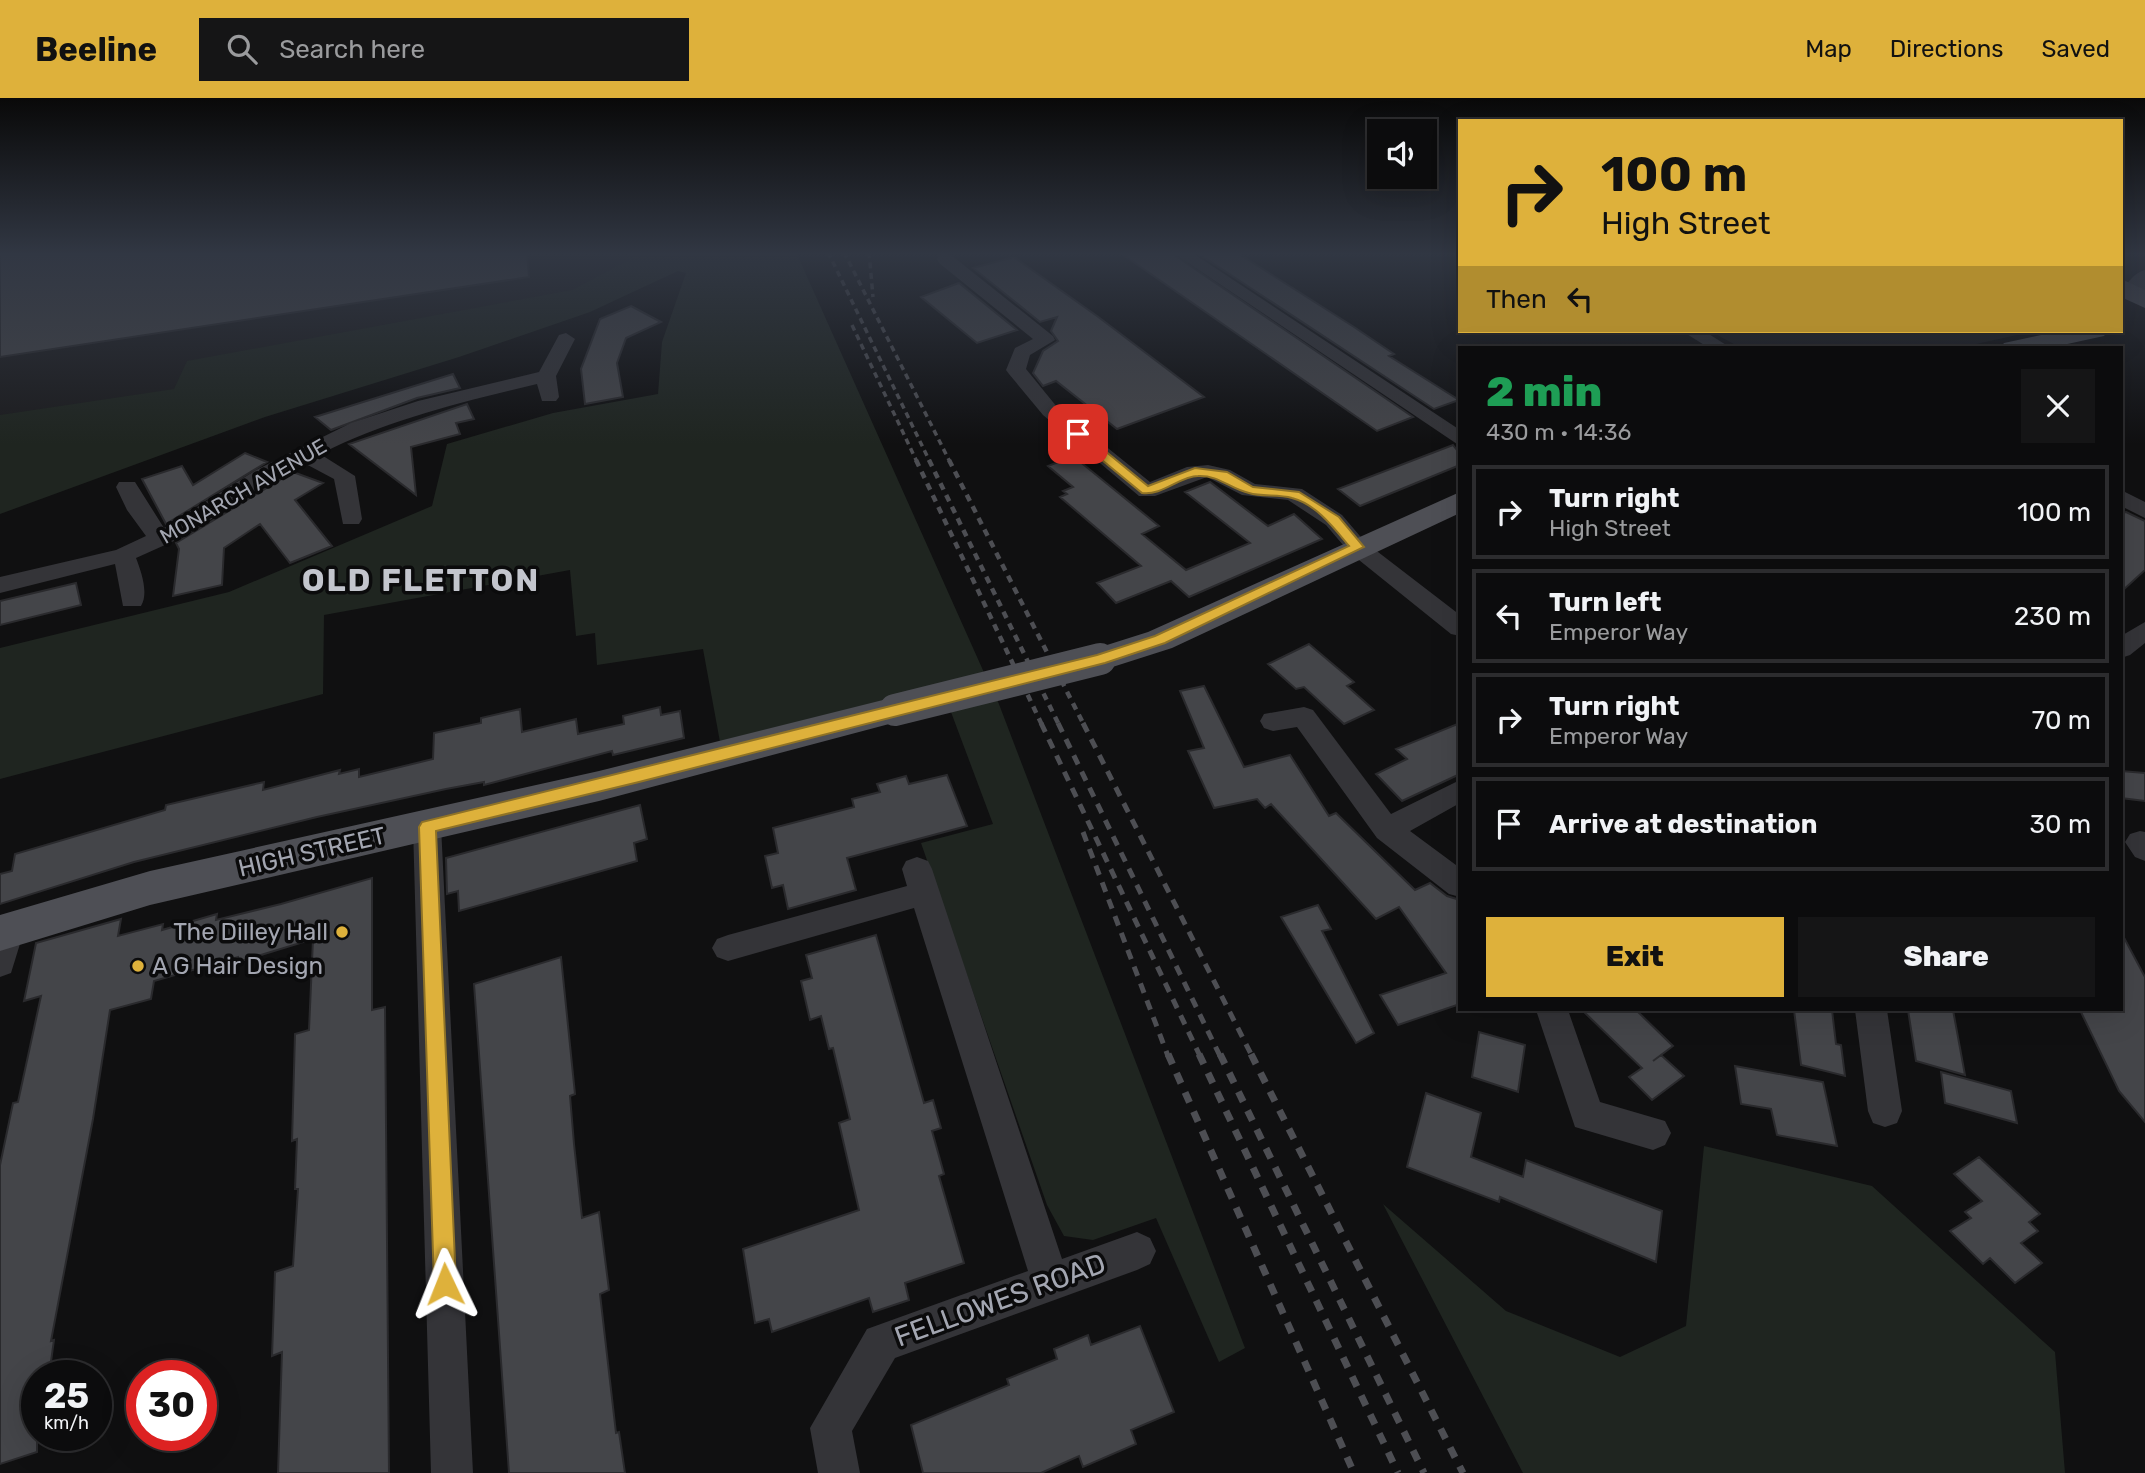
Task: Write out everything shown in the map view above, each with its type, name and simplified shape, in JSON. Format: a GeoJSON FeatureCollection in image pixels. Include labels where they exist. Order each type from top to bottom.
{"type":"FeatureCollection","features":[{"type":"Feature","properties":{"kind":"main road"},"geometry":{"type":"LineString","coordinates":[[2023,346],[2085,333]]}},
{"type":"Feature","properties":{"kind":"main road","name":"HIGH STREET"},"geometry":{"type":"LineString","coordinates":[[3,942],[150,888],[427,827],[672,768],[1100,659],[1160,640],[1458,502]]}},
{"type":"Feature","properties":{"kind":"street"},"geometry":{"type":"LineString","coordinates":[[1013,316],[1046,340],[1031,345],[1017,361],[1016,370],[1050,411],[1147,491],[1195,472],[1222,475],[1250,490],[1294,494],[1334,520],[1357,547],[1458,626]]}},
{"type":"Feature","properties":{"kind":"street"},"geometry":{"type":"LineString","coordinates":[[1276,316],[1458,438]]}},
{"type":"Feature","properties":{"kind":"street"},"geometry":{"type":"LineString","coordinates":[[1695,333],[1718,346]]}},
{"type":"Feature","properties":{"kind":"street","name":"MONARCH AVENUE"},"geometry":{"type":"LineString","coordinates":[[0,585],[123,555],[160,539],[264,475],[358,427],[425,405],[548,386],[566,339]]}},
{"type":"Feature","properties":{"kind":"street"},"geometry":{"type":"LineString","coordinates":[[304,454],[344,476],[351,519]]}},
{"type":"Feature","properties":{"kind":"street"},"geometry":{"type":"LineString","coordinates":[[127,487],[138,510],[160,539]]}},
{"type":"Feature","properties":{"kind":"street"},"geometry":{"type":"LineString","coordinates":[[2123,498],[2145,511]]}},
{"type":"Feature","properties":{"kind":"street"},"geometry":{"type":"LineString","coordinates":[[123,555],[130,573],[132,600]]}},
{"type":"Feature","properties":{"kind":"street"},"geometry":{"type":"LineString","coordinates":[[2123,647],[2145,630]]}},
{"type":"Feature","properties":{"kind":"street"},"geometry":{"type":"LineString","coordinates":[[1273,721],[1304,717],[1387,830],[1458,883]]}},
{"type":"Feature","properties":{"kind":"street"},"geometry":{"type":"LineString","coordinates":[[1387,830],[1458,791]]}},
{"type":"Feature","properties":{"kind":"street"},"geometry":{"type":"LineString","coordinates":[[427,827],[452,1473]]}},
{"type":"Feature","properties":{"kind":"street"},"geometry":{"type":"LineString","coordinates":[[728,948],[921,881],[1050,1280]]}},
{"type":"Feature","properties":{"kind":"street"},"geometry":{"type":"LineString","coordinates":[[1552,1011],[1587,1115],[1653,1133]]}},
{"type":"Feature","properties":{"kind":"street"},"geometry":{"type":"LineString","coordinates":[[1871,1011],[1885,1111]]}},
{"type":"Feature","properties":{"kind":"street","name":"FELLOWES ROAD"},"geometry":{"type":"LineString","coordinates":[[839,1473],[831,1428],[881,1343],[1050,1280],[1137,1251]]}},
{"type":"Feature","properties":{"kind":"shaded area"},"geometry":{"type":"Polygon","coordinates":[[[0,316],[504,316],[0,496],[0,316]]]}},
{"type":"Feature","properties":{"kind":"shaded area"},"geometry":{"type":"Polygon","coordinates":[[[430,316],[578,316],[459,357],[265,417],[0,514],[0,415],[174,389],[187,361],[430,316]]]}},
{"type":"Feature","properties":{"kind":"shaded area"},"geometry":{"type":"Polygon","coordinates":[[[671,316],[825,316],[986,677],[720,742],[703,649],[597,665],[595,633],[576,636],[570,570],[324,615],[323,694],[0,779],[0,648],[229,592],[432,506],[447,444],[553,413],[658,394],[662,342],[671,316]]]}},
{"type":"Feature","properties":{"kind":"shaded area"},"geometry":{"type":"Polygon","coordinates":[[[1714,333],[2026,333],[1967,346],[1737,346],[1714,333]]]}},
{"type":"Feature","properties":{"kind":"shaded area"},"geometry":{"type":"Polygon","coordinates":[[[997,699],[1245,1348],[1219,1362],[1156,1218],[1093,1240],[1064,1236],[1047,1205],[921,843],[993,824],[951,712],[997,699]]]}},
{"type":"Feature","properties":{"kind":"shaded area"},"geometry":{"type":"Polygon","coordinates":[[[1704,1146],[1872,1186],[2055,1352],[2065,1473],[1523,1473],[1383,1204],[1506,1311],[1620,1357],[1686,1326],[1704,1146]]]}},
{"type":"Feature","properties":{"kind":"building"},"geometry":{"type":"Polygon","coordinates":[[[0,316],[270,316],[0,357],[0,316]]]}},
{"type":"Feature","properties":{"kind":"building"},"geometry":{"type":"Polygon","coordinates":[[[607,316],[650,316],[661,322],[626,338],[617,363],[623,397],[585,404],[581,369],[600,319],[607,316]]]}},
{"type":"Feature","properties":{"kind":"building"},"geometry":{"type":"Polygon","coordinates":[[[944,316],[1000,316],[1017,330],[977,343],[944,316]]]}},
{"type":"Feature","properties":{"kind":"building"},"geometry":{"type":"Polygon","coordinates":[[[1033,316],[1097,316],[1204,397],[1117,429],[1056,381],[1043,386],[1033,373],[1043,351],[1058,341],[1051,331],[1057,317],[1040,322],[1033,316]]]}},
{"type":"Feature","properties":{"kind":"building"},"geometry":{"type":"Polygon","coordinates":[[[1211,316],[1264,316],[1413,417],[1377,431],[1211,316]]]}},
{"type":"Feature","properties":{"kind":"building"},"geometry":{"type":"Polygon","coordinates":[[[1293,316],[1337,316],[1394,354],[1389,356],[1458,399],[1434,409],[1293,316]]]}},
{"type":"Feature","properties":{"kind":"building"},"geometry":{"type":"Polygon","coordinates":[[[453,374],[460,388],[417,398],[331,430],[315,417],[453,374]]]}},
{"type":"Feature","properties":{"kind":"building"},"geometry":{"type":"Polygon","coordinates":[[[467,404],[474,419],[456,423],[460,434],[411,447],[416,495],[349,444],[467,404]]]}},
{"type":"Feature","properties":{"kind":"building"},"geometry":{"type":"Polygon","coordinates":[[[1453,445],[1458,451],[1458,466],[1360,506],[1338,489],[1453,445]]]}},
{"type":"Feature","properties":{"kind":"building"},"geometry":{"type":"Polygon","coordinates":[[[245,453],[267,462],[166,524],[142,479],[182,466],[193,485],[245,453]]]}},
{"type":"Feature","properties":{"kind":"building"},"geometry":{"type":"Polygon","coordinates":[[[1073,456],[1159,526],[1142,534],[1186,570],[1250,543],[1185,492],[1210,482],[1268,526],[1294,514],[1322,539],[1189,597],[1171,581],[1116,603],[1097,583],[1141,566],[1060,497],[1067,494],[1063,491],[1073,487],[1048,466],[1073,456]]]}},
{"type":"Feature","properties":{"kind":"building"},"geometry":{"type":"Polygon","coordinates":[[[293,472],[323,483],[295,500],[332,546],[290,563],[260,524],[224,548],[222,585],[173,596],[179,549],[176,543],[293,472]]]}},
{"type":"Feature","properties":{"kind":"building"},"geometry":{"type":"Polygon","coordinates":[[[2123,513],[2145,521],[2145,570],[2123,590],[2123,513]]]}},
{"type":"Feature","properties":{"kind":"building"},"geometry":{"type":"Polygon","coordinates":[[[76,583],[81,605],[0,625],[0,601],[76,583]]]}},
{"type":"Feature","properties":{"kind":"building"},"geometry":{"type":"Polygon","coordinates":[[[1309,644],[1354,682],[1347,686],[1374,710],[1344,724],[1304,687],[1296,689],[1268,664],[1309,644]]]}},
{"type":"Feature","properties":{"kind":"building"},"geometry":{"type":"Polygon","coordinates":[[[1204,686],[1244,767],[1290,755],[1329,816],[1336,813],[1415,890],[1430,883],[1447,896],[1458,899],[1458,1005],[1398,1025],[1380,995],[1446,973],[1399,907],[1376,919],[1271,804],[1265,808],[1257,799],[1214,808],[1188,751],[1204,748],[1180,691],[1204,686]]]}},
{"type":"Feature","properties":{"kind":"building"},"geometry":{"type":"Polygon","coordinates":[[[660,707],[661,715],[680,711],[684,738],[613,755],[612,751],[484,785],[484,782],[446,789],[317,817],[134,862],[0,904],[0,874],[12,871],[15,854],[165,810],[166,805],[264,782],[263,790],[340,770],[339,774],[359,769],[359,777],[433,759],[434,733],[481,723],[481,718],[520,709],[522,732],[576,719],[578,734],[624,724],[623,716],[660,707]]]}},
{"type":"Feature","properties":{"kind":"building"},"geometry":{"type":"Polygon","coordinates":[[[1458,724],[1458,775],[1402,801],[1376,774],[1407,759],[1396,749],[1458,724]]]}},
{"type":"Feature","properties":{"kind":"building"},"geometry":{"type":"Polygon","coordinates":[[[2123,771],[2145,773],[2145,801],[2123,798],[2123,771]]]}},
{"type":"Feature","properties":{"kind":"building"},"geometry":{"type":"Polygon","coordinates":[[[947,775],[967,826],[847,858],[856,890],[788,909],[783,885],[772,888],[765,856],[778,853],[773,828],[854,807],[852,799],[880,792],[877,784],[906,776],[909,784],[947,775]]]}},
{"type":"Feature","properties":{"kind":"building"},"geometry":{"type":"Polygon","coordinates":[[[640,805],[647,839],[634,843],[637,861],[459,911],[458,891],[447,894],[446,858],[640,805]]]}},
{"type":"Feature","properties":{"kind":"building"},"geometry":{"type":"Polygon","coordinates":[[[372,878],[372,1010],[385,1007],[389,1473],[278,1473],[282,1352],[272,1356],[275,1272],[293,1266],[298,1189],[295,1189],[297,1139],[292,1141],[295,1034],[309,1030],[313,939],[238,962],[238,957],[154,981],[151,999],[110,1010],[93,1119],[51,1341],[54,1340],[51,1360],[21,1360],[21,1451],[37,1452],[0,1464],[0,1165],[13,1103],[18,1102],[41,996],[24,1001],[36,943],[121,919],[118,936],[163,924],[162,930],[217,914],[216,920],[372,878]]]}},
{"type":"Feature","properties":{"kind":"building"},"geometry":{"type":"Polygon","coordinates":[[[1318,905],[1331,929],[1322,931],[1374,1033],[1356,1043],[1281,917],[1318,905]]]}},
{"type":"Feature","properties":{"kind":"building"},"geometry":{"type":"Polygon","coordinates":[[[876,935],[924,1103],[933,1100],[941,1128],[932,1131],[944,1174],[939,1176],[964,1263],[905,1283],[909,1300],[873,1312],[869,1298],[772,1332],[769,1319],[755,1323],[743,1249],[859,1210],[839,1123],[850,1119],[833,1048],[829,1049],[821,1016],[810,1020],[801,981],[812,978],[806,955],[876,935]]]}},
{"type":"Feature","properties":{"kind":"building"},"geometry":{"type":"Polygon","coordinates":[[[2123,936],[2145,977],[2145,1122],[2119,1091],[2080,1011],[2123,1011],[2123,936]]]}},
{"type":"Feature","properties":{"kind":"building"},"geometry":{"type":"Polygon","coordinates":[[[561,957],[575,1094],[570,1096],[582,1218],[599,1212],[609,1290],[600,1294],[616,1433],[619,1432],[625,1473],[509,1473],[474,984],[561,957]]]}},
{"type":"Feature","properties":{"kind":"building"},"geometry":{"type":"Polygon","coordinates":[[[1583,1011],[1637,1011],[1673,1046],[1661,1055],[1684,1076],[1652,1100],[1629,1077],[1642,1068],[1583,1011]]]}},
{"type":"Feature","properties":{"kind":"building"},"geometry":{"type":"Polygon","coordinates":[[[1794,1011],[1832,1011],[1836,1044],[1841,1045],[1845,1076],[1801,1065],[1794,1011]]]}},
{"type":"Feature","properties":{"kind":"building"},"geometry":{"type":"Polygon","coordinates":[[[1908,1011],[1953,1011],[1965,1075],[1916,1061],[1908,1011]]]}},
{"type":"Feature","properties":{"kind":"building"},"geometry":{"type":"Polygon","coordinates":[[[1479,1032],[1525,1045],[1518,1092],[1472,1077],[1479,1032]]]}},
{"type":"Feature","properties":{"kind":"building"},"geometry":{"type":"Polygon","coordinates":[[[1735,1066],[1823,1082],[1837,1146],[1777,1135],[1771,1109],[1741,1104],[1735,1066]]]}},
{"type":"Feature","properties":{"kind":"building"},"geometry":{"type":"Polygon","coordinates":[[[1941,1072],[2011,1091],[2017,1123],[1945,1103],[1941,1072]]]}},
{"type":"Feature","properties":{"kind":"building"},"geometry":{"type":"Polygon","coordinates":[[[1426,1093],[1481,1113],[1471,1157],[1523,1177],[1526,1160],[1662,1211],[1656,1262],[1500,1197],[1499,1202],[1407,1167],[1426,1093]]]}},
{"type":"Feature","properties":{"kind":"building"},"geometry":{"type":"Polygon","coordinates":[[[1979,1157],[2040,1214],[2029,1222],[2038,1231],[2021,1243],[2042,1263],[2015,1283],[1990,1258],[1983,1264],[1950,1231],[1971,1218],[1965,1212],[1982,1201],[1954,1174],[1979,1157]]]}},
{"type":"Feature","properties":{"kind":"building"},"geometry":{"type":"Polygon","coordinates":[[[1140,1326],[1174,1412],[1131,1430],[1136,1444],[1083,1467],[1079,1456],[1041,1473],[923,1473],[911,1425],[1009,1385],[1007,1379],[1057,1359],[1054,1349],[1088,1335],[1091,1345],[1140,1326]]]}},
{"type":"Feature","properties":{"kind":"railway"},"geometry":{"type":"LineString","coordinates":[[859,316],[930,462]]}},
{"type":"Feature","properties":{"kind":"railway"},"geometry":{"type":"LineString","coordinates":[[876,316],[950,462]]}},
{"type":"Feature","properties":{"kind":"railway"},"geometry":{"type":"LineString","coordinates":[[852,325],[917,462]]}},
{"type":"Feature","properties":{"kind":"railway"},"geometry":{"type":"LineString","coordinates":[[916,460],[1042,725]]}},
{"type":"Feature","properties":{"kind":"railway"},"geometry":{"type":"LineString","coordinates":[[929,460],[1059,725]]}},
{"type":"Feature","properties":{"kind":"railway"},"geometry":{"type":"LineString","coordinates":[[949,460],[1084,725]]}},
{"type":"Feature","properties":{"kind":"railway"},"geometry":{"type":"LineString","coordinates":[[1041,723],[1200,1056]]}},
{"type":"Feature","properties":{"kind":"railway"},"geometry":{"type":"LineString","coordinates":[[1058,723],[1220,1056]]}},
{"type":"Feature","properties":{"kind":"railway"},"geometry":{"type":"LineString","coordinates":[[1083,723],[1252,1056]]}},
{"type":"Feature","properties":{"kind":"railway"},"geometry":{"type":"LineString","coordinates":[[1083,832],[1168,1056]]}},
{"type":"Feature","properties":{"kind":"railway"},"geometry":{"type":"LineString","coordinates":[[1168,1054],[1354,1473]]}},
{"type":"Feature","properties":{"kind":"railway"},"geometry":{"type":"LineString","coordinates":[[1199,1054],[1398,1473]]}},
{"type":"Feature","properties":{"kind":"railway"},"geometry":{"type":"LineString","coordinates":[[1220,1054],[1424,1473]]}},
{"type":"Feature","properties":{"kind":"railway"},"geometry":{"type":"LineString","coordinates":[[1251,1054],[1463,1473]]}},
{"type":"Feature","properties":{"kind":"place","name":"The Dilley Hall"},"geometry":{"type":"Point","coordinates":[342,932]}},
{"type":"Feature","properties":{"kind":"place","name":"A G Hair Design"},"geometry":{"type":"Point","coordinates":[138,966]}},
{"type":"Feature","properties":{"kind":"district","name":"OLD FLETTON"},"geometry":{"type":"Point","coordinates":[421,580]}},
{"type":"Feature","properties":{"kind":"route"},"geometry":{"type":"LineString","coordinates":[[445,1284],[427,827],[1100,659],[1160,640],[1357,547],[1334,520],[1308,501],[1294,494],[1250,490],[1222,475],[1208,471],[1195,472],[1147,491],[1078,434]]}}]}
